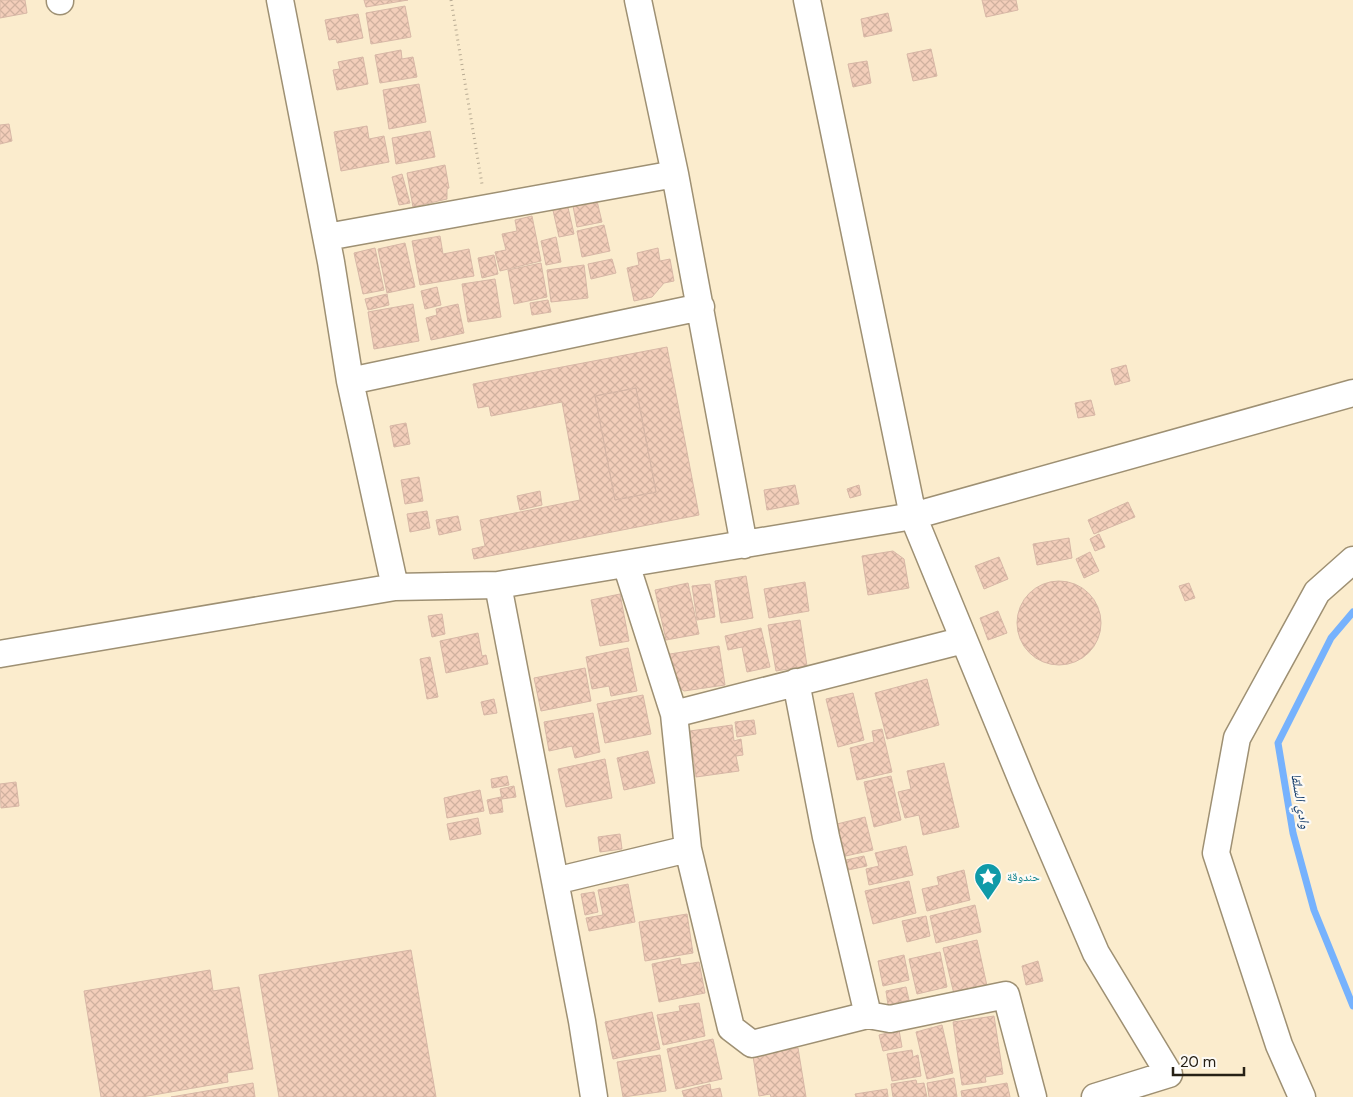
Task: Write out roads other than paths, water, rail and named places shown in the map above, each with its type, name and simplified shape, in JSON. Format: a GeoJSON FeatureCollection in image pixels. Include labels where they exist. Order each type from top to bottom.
{"type":"FeatureCollection","features":[{"type":"Feature","properties":{"kind":"street"},"geometry":{"type":"LineString","coordinates":[[280,0],[326,237],[350,381],[395,587]]}},
{"type":"Feature","properties":{"kind":"street"},"geometry":{"type":"LineString","coordinates":[[638,0],[701,307],[744,545]]}},
{"type":"Feature","properties":{"kind":"street"},"geometry":{"type":"LineString","coordinates":[[807,0],[912,516],[1096,953],[1169,1074],[1095,1097]]}},
{"type":"Feature","properties":{"kind":"street"},"geometry":{"type":"LineString","coordinates":[[326,237],[675,174]]}},
{"type":"Feature","properties":{"kind":"street"},"geometry":{"type":"LineString","coordinates":[[350,381],[701,307]]}},
{"type":"Feature","properties":{"kind":"street"},"geometry":{"type":"LineString","coordinates":[[0,654],[395,587],[498,585],[912,516],[1353,393]]}},
{"type":"Feature","properties":{"kind":"street"},"geometry":{"type":"LineString","coordinates":[[1302,1097],[1279,1045],[1216,853],[1237,738],[1317,592],[1353,560]]}},
{"type":"Feature","properties":{"kind":"street"},"geometry":{"type":"LineString","coordinates":[[626,564],[674,714],[688,849],[731,1028],[752,1044],[868,1015],[890,1019],[1006,995],[1034,1097]]}},
{"type":"Feature","properties":{"kind":"street"},"geometry":{"type":"LineString","coordinates":[[498,585],[582,1021],[594,1097]]}},
{"type":"Feature","properties":{"kind":"street"},"geometry":{"type":"LineString","coordinates":[[674,714],[964,640]]}},
{"type":"Feature","properties":{"kind":"street"},"geometry":{"type":"LineString","coordinates":[[796,682],[826,837],[868,1015]]}},
{"type":"Feature","properties":{"kind":"street"},"geometry":{"type":"LineString","coordinates":[[555,881],[688,849]]}},
{"type":"Feature","properties":{"kind":"waterway","name":"وادي السلقا"},"geometry":{"type":"LineString","coordinates":[[1353,612],[1331,638],[1278,743],[1293,833],[1314,910],[1353,1006]]}},
{"type":"Feature","properties":{"kind":"place","name":"حندوقة"},"geometry":{"type":"Point","coordinates":[988,901]}}]}
